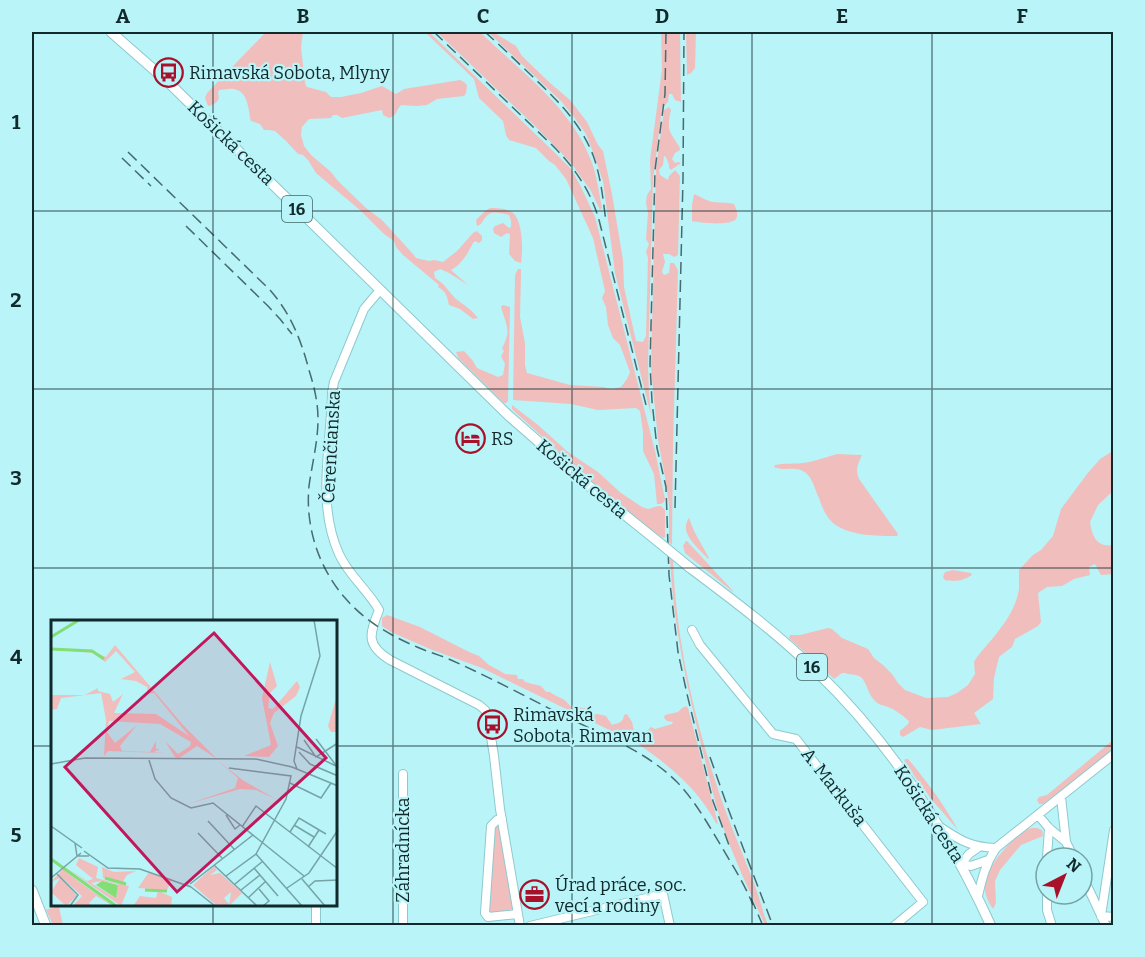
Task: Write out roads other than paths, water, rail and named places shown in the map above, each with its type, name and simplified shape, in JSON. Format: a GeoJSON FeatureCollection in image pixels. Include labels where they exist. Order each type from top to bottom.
{"type":"FeatureCollection","features":[{"type":"Feature","properties":{"kind":"main road","name":"Košická cesta"},"geometry":{"type":"LineString","coordinates":[[111,32],[174,88],[481,389],[532,436],[660,544],[773,632],[840,695],[888,752],[940,827],[962,864],[991,926]]}},
{"type":"Feature","properties":{"kind":"main road"},"geometry":{"type":"LineString","coordinates":[[32,890],[46,926]]}},
{"type":"Feature","properties":{"kind":"street","name":"Čerenčianska"},"geometry":{"type":"LineString","coordinates":[[380,290],[364,309],[334,382],[326,492],[331,532],[348,571],[379,610],[371,636],[374,647],[379,653],[485,710],[520,926]]}},
{"type":"Feature","properties":{"kind":"street","name":"A. Markuša"},"geometry":{"type":"LineString","coordinates":[[692,630],[700,645],[773,734],[796,739],[923,902],[895,925]]}},
{"type":"Feature","properties":{"kind":"street"},"geometry":{"type":"LineString","coordinates":[[978,896],[981,878],[996,848],[1113,754]]}},
{"type":"Feature","properties":{"kind":"street","name":"Záhradnícka"},"geometry":{"type":"LineString","coordinates":[[403,774],[403,926]]}},
{"type":"Feature","properties":{"kind":"street"},"geometry":{"type":"LineString","coordinates":[[1061,797],[1068,846]]}},
{"type":"Feature","properties":{"kind":"street"},"geometry":{"type":"LineString","coordinates":[[1038,815],[1066,842]]}},
{"type":"Feature","properties":{"kind":"street"},"geometry":{"type":"LineString","coordinates":[[502,819],[497,820],[491,826],[485,913],[488,917],[518,914]]}},
{"type":"Feature","properties":{"kind":"street"},"geometry":{"type":"LineString","coordinates":[[940,827],[960,840],[979,847],[996,848]]}},
{"type":"Feature","properties":{"kind":"street"},"geometry":{"type":"LineString","coordinates":[[1048,846],[1049,828]]}},
{"type":"Feature","properties":{"kind":"street"},"geometry":{"type":"LineString","coordinates":[[1101,916],[1113,830]]}},
{"type":"Feature","properties":{"kind":"street"},"geometry":{"type":"LineString","coordinates":[[979,847],[969,854],[962,864],[971,866],[988,860]]}},
{"type":"Feature","properties":{"kind":"street"},"geometry":{"type":"LineString","coordinates":[[530,926],[663,894],[670,926]]}},
{"type":"Feature","properties":{"kind":"street"},"geometry":{"type":"LineString","coordinates":[[1094,901],[1106,926]]}},
{"type":"Feature","properties":{"kind":"street"},"geometry":{"type":"LineString","coordinates":[[316,906],[316,926]]}},
{"type":"Feature","properties":{"kind":"street"},"geometry":{"type":"LineString","coordinates":[[1047,906],[1052,926]]}},
{"type":"Feature","properties":{"kind":"street"},"geometry":{"type":"LineString","coordinates":[[1101,916],[1113,917]]}},
{"type":"Feature","properties":{"kind":"railway"},"geometry":{"type":"LineString","coordinates":[[434,32],[553,146],[575,171],[586,189],[596,209],[646,405]]}},
{"type":"Feature","properties":{"kind":"railway"},"geometry":{"type":"LineString","coordinates":[[485,32],[550,94],[582,132],[596,163],[606,222]]}},
{"type":"Feature","properties":{"kind":"railway"},"geometry":{"type":"LineString","coordinates":[[666,32],[665,94],[655,170],[650,365],[652,401],[657,448],[666,487],[669,575],[678,652],[713,801],[730,848]]}},
{"type":"Feature","properties":{"kind":"railway"},"geometry":{"type":"LineString","coordinates":[[675,508],[684,32]]}},
{"type":"Feature","properties":{"kind":"railway"},"geometry":{"type":"LineString","coordinates":[[128,152],[270,290],[284,308],[299,338],[314,388],[318,419],[309,486],[309,517],[321,561],[336,587],[353,607],[370,621],[398,638],[508,687],[652,761],[677,782],[702,814],[753,905]]}},
{"type":"Feature","properties":{"kind":"railway"},"geometry":{"type":"LineString","coordinates":[[122,158],[151,186]]}},
{"type":"Feature","properties":{"kind":"railway"},"geometry":{"type":"LineString","coordinates":[[186,226],[268,306],[292,334]]}},
{"type":"Feature","properties":{"kind":"railway"},"geometry":{"type":"LineString","coordinates":[[710,757],[773,926]]}},
{"type":"Feature","properties":{"kind":"railway"},"geometry":{"type":"LineString","coordinates":[[751,898],[763,926]]}},
{"type":"Feature","properties":{"kind":"place","name":"Rimavská Sobota, Mlyny"},"geometry":{"type":"Point","coordinates":[168,73]}},
{"type":"Feature","properties":{"kind":"place","name":"RS"},"geometry":{"type":"Point","coordinates":[470,439]}},
{"type":"Feature","properties":{"kind":"place","name":"Rimavská Sobota, Rimavan"},"geometry":{"type":"Point","coordinates":[492,725]}},
{"type":"Feature","properties":{"kind":"place","name":"Úrad práce, soc. vecí a rodiny"},"geometry":{"type":"Point","coordinates":[534,895]}}]}
